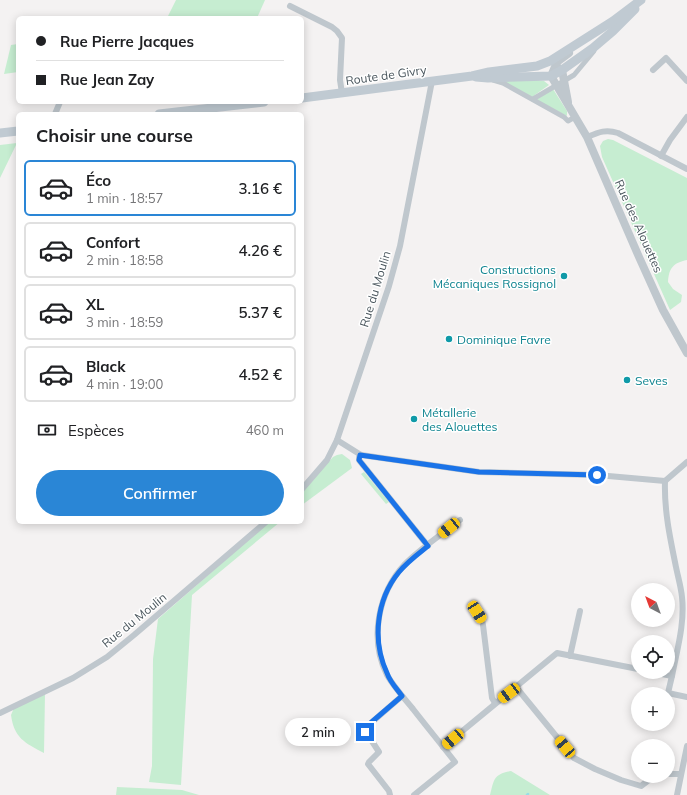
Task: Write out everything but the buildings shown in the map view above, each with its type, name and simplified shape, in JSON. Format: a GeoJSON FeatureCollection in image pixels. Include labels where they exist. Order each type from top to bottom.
{"type":"FeatureCollection","features":[{"type":"Feature","properties":{"kind":"main road","name":"Route de Givry"},"geometry":{"type":"LineString","coordinates":[[472,76],[488,78],[551,76],[556,66],[601,29],[642,0]]}},
{"type":"Feature","properties":{"kind":"main road","name":"Route de Givry"},"geometry":{"type":"LineString","coordinates":[[304,98],[472,76],[488,72],[537,66],[556,66],[593,48],[630,16],[642,0]]}},
{"type":"Feature","properties":{"kind":"main road"},"geometry":{"type":"LineString","coordinates":[[176,112],[246,104]]}},
{"type":"Feature","properties":{"kind":"main road"},"geometry":{"type":"LineString","coordinates":[[0,133],[16,131]]}},
{"type":"Feature","properties":{"kind":"street"},"geometry":{"type":"LineString","coordinates":[[290,6],[332,27],[342,38],[340,80],[342,93]]}},
{"type":"Feature","properties":{"kind":"street"},"geometry":{"type":"LineString","coordinates":[[533,99],[574,75],[595,50],[593,48]]}},
{"type":"Feature","properties":{"kind":"street"},"geometry":{"type":"LineString","coordinates":[[653,70],[666,58],[687,81]]}},
{"type":"Feature","properties":{"kind":"street","name":"Rue des Alouettes"},"geometry":{"type":"LineString","coordinates":[[556,66],[564,81],[569,107]]}},
{"type":"Feature","properties":{"kind":"street","name":"Rue des Alouettes"},"geometry":{"type":"LineString","coordinates":[[551,76],[587,137],[660,303],[687,353]]}},
{"type":"Feature","properties":{"kind":"street"},"geometry":{"type":"LineString","coordinates":[[488,78],[503,83],[533,99],[564,116],[568,121],[575,117]]}},
{"type":"Feature","properties":{"kind":"street","name":"Rue du Moulin"},"geometry":{"type":"LineString","coordinates":[[304,487],[327,460],[337,440],[389,286],[398,253],[432,81]]}},
{"type":"Feature","properties":{"kind":"street"},"geometry":{"type":"LineString","coordinates":[[661,156],[670,140],[687,117]]}},
{"type":"Feature","properties":{"kind":"street"},"geometry":{"type":"LineString","coordinates":[[587,137],[610,130],[687,169]]}},
{"type":"Feature","properties":{"kind":"street"},"geometry":{"type":"LineString","coordinates":[[337,440],[360,455],[479,472],[597,475],[665,481],[687,462]]}},
{"type":"Feature","properties":{"kind":"street"},"geometry":{"type":"LineString","coordinates":[[360,455],[359,460],[428,546]]}},
{"type":"Feature","properties":{"kind":"street"},"geometry":{"type":"LineString","coordinates":[[665,481],[668,527],[682,597],[683,617],[675,661]]}},
{"type":"Feature","properties":{"kind":"street"},"geometry":{"type":"LineString","coordinates":[[414,795],[455,762],[387,675],[382,663],[379,648],[379,618],[382,603],[387,592],[406,564],[460,520]]}},
{"type":"Feature","properties":{"kind":"street","name":"Rue du Moulin"},"geometry":{"type":"LineString","coordinates":[[0,713],[73,678],[107,656],[134,635],[264,524]]}},
{"type":"Feature","properties":{"kind":"street"},"geometry":{"type":"LineString","coordinates":[[570,656],[580,611]]}},
{"type":"Feature","properties":{"kind":"street"},"geometry":{"type":"LineString","coordinates":[[477,612],[483,625],[492,698],[495,703]]}},
{"type":"Feature","properties":{"kind":"street"},"geometry":{"type":"LineString","coordinates":[[443,747],[557,653],[631,668]]}},
{"type":"Feature","properties":{"kind":"street"},"geometry":{"type":"LineString","coordinates":[[671,679],[668,692],[687,697]]}},
{"type":"Feature","properties":{"kind":"street"},"geometry":{"type":"LineString","coordinates":[[516,687],[574,758],[601,772],[631,782]]}},
{"type":"Feature","properties":{"kind":"street"},"geometry":{"type":"LineString","coordinates":[[390,795],[389,791],[368,764],[379,752],[378,748],[364,729],[402,696]]}},
{"type":"Feature","properties":{"kind":"street"},"geometry":{"type":"LineString","coordinates":[[677,795],[687,746]]}},
{"type":"Feature","properties":{"kind":"street"},"geometry":{"type":"LineString","coordinates":[[675,774],[682,774]]}},
{"type":"Feature","properties":{"kind":"street"},"geometry":{"type":"LineString","coordinates":[[632,783],[641,786],[645,783]]}},
{"type":"Feature","properties":{"kind":"green space"},"geometry":{"type":"Polygon","coordinates":[[[176,0],[265,0],[258,16],[168,16],[176,0]]]}},
{"type":"Feature","properties":{"kind":"green space"},"geometry":{"type":"Polygon","coordinates":[[[16,44],[16,72],[4,74],[11,45],[16,44]]]}},
{"type":"Feature","properties":{"kind":"green space"},"geometry":{"type":"Polygon","coordinates":[[[502,81],[544,81],[549,85],[532,97],[502,81]]]}},
{"type":"Feature","properties":{"kind":"green space"},"geometry":{"type":"Polygon","coordinates":[[[553,89],[567,111],[567,116],[536,100],[553,89]]]}},
{"type":"Feature","properties":{"kind":"green space"},"geometry":{"type":"Polygon","coordinates":[[[608,139],[613,140],[687,178],[687,260],[675,265],[669,273],[668,282],[673,289],[682,295],[681,302],[670,310],[602,157],[600,146],[603,141],[608,139]]]}},
{"type":"Feature","properties":{"kind":"green space"},"geometry":{"type":"Polygon","coordinates":[[[16,143],[0,178],[0,145],[16,143]]]}},
{"type":"Feature","properties":{"kind":"green space"},"geometry":{"type":"Polygon","coordinates":[[[342,454],[350,460],[352,468],[304,504],[304,489],[333,457],[342,454]]]}},
{"type":"Feature","properties":{"kind":"green space"},"geometry":{"type":"Polygon","coordinates":[[[364,472],[389,502],[386,504],[361,474],[364,472]]]}},
{"type":"Feature","properties":{"kind":"green space"},"geometry":{"type":"Polygon","coordinates":[[[267,524],[278,524],[192,595],[181,785],[149,782],[152,766],[153,659],[158,619],[267,524]]]}},
{"type":"Feature","properties":{"kind":"green space"},"geometry":{"type":"Polygon","coordinates":[[[45,694],[44,753],[26,743],[22,739],[12,723],[11,715],[14,708],[45,694]]]}},
{"type":"Feature","properties":{"kind":"green space"},"geometry":{"type":"Polygon","coordinates":[[[511,771],[550,795],[490,795],[495,778],[505,772],[511,771]]]}},
{"type":"Feature","properties":{"kind":"green space"},"geometry":{"type":"Polygon","coordinates":[[[117,787],[182,790],[199,795],[116,795],[117,787]]]}},
{"type":"Feature","properties":{"kind":"place","name":"Constructions Mécaniques Rossignol"},"geometry":{"type":"Point","coordinates":[564,276]}},
{"type":"Feature","properties":{"kind":"place","name":"Dominique Favre"},"geometry":{"type":"Point","coordinates":[449,339]}},
{"type":"Feature","properties":{"kind":"place","name":"Seves"},"geometry":{"type":"Point","coordinates":[627,380]}},
{"type":"Feature","properties":{"kind":"place","name":"Métallerie des Alouettes"},"geometry":{"type":"Point","coordinates":[414,419]}},
{"type":"Feature","properties":{"kind":"route"},"geometry":{"type":"LineString","coordinates":[[365,732],[364,729],[367,726],[402,696],[387,675],[382,663],[378,633],[382,603],[392,582],[406,564],[428,546],[359,460],[360,455],[479,472],[597,475]]}}]}
